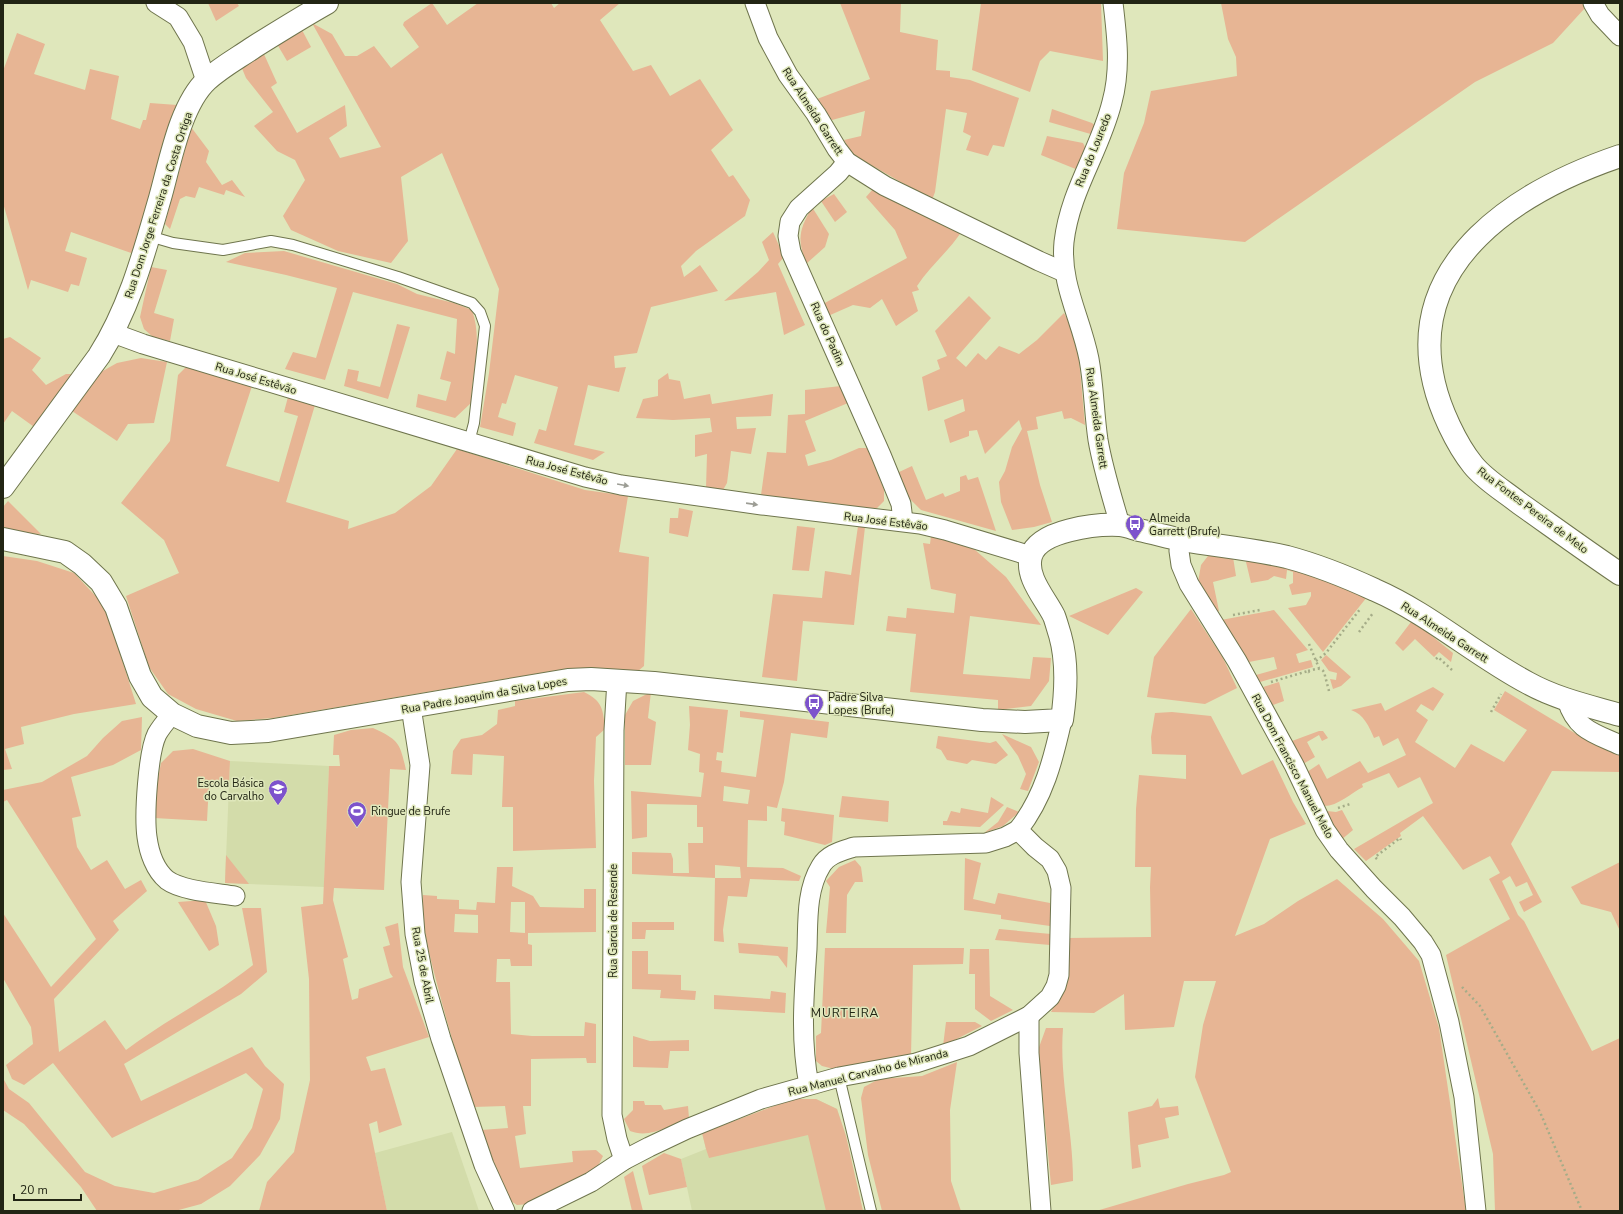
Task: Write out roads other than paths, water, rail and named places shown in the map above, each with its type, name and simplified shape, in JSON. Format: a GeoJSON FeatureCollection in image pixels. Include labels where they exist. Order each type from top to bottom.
{"type":"FeatureCollection","features":[{"type":"Feature","properties":{"kind":"street"},"geometry":{"type":"LineString","coordinates":[[156,3],[178,17],[193,42],[206,81]]}},
{"type":"Feature","properties":{"kind":"street","name":"Rua Dom Jorge Ferreira da Costa Ortiga"},"geometry":{"type":"LineString","coordinates":[[3,487],[114,334],[130,295],[149,236],[183,119],[193,98],[206,81],[224,66],[327,3]]}},
{"type":"Feature","properties":{"kind":"street","name":"Rua Almeida Garrett"},"geometry":{"type":"LineString","coordinates":[[755,3],[768,38],[788,75],[816,114],[837,149],[847,162],[885,186],[1064,272],[1089,358],[1101,456],[1120,525],[1180,539],[1236,547],[1288,558],[1374,590],[1410,608],[1439,625],[1498,666],[1527,683],[1567,700],[1620,715]]}},
{"type":"Feature","properties":{"kind":"street","name":"Rua do Louredo"},"geometry":{"type":"LineString","coordinates":[[1064,272],[1065,240],[1070,212],[1076,192],[1104,128],[1118,74],[1118,44],[1113,3]]}},
{"type":"Feature","properties":{"kind":"street"},"geometry":{"type":"LineString","coordinates":[[1593,3],[1600,15],[1620,36]]}},
{"type":"Feature","properties":{"kind":"street","name":"Rua Fontes Pereira de Melo"},"geometry":{"type":"LineString","coordinates":[[1620,156],[1566,177],[1531,196],[1499,218],[1472,243],[1449,271],[1435,303],[1429,335],[1430,364],[1436,391],[1445,417],[1473,465],[1495,485],[1620,574]]}},
{"type":"Feature","properties":{"kind":"street","name":"Rua do Padim"},"geometry":{"type":"LineString","coordinates":[[847,162],[838,173],[799,208],[790,222],[788,236],[791,252],[881,455],[901,504],[903,521]]}},
{"type":"Feature","properties":{"kind":"street","name":"Rua José Estêvão"},"geometry":{"type":"LineString","coordinates":[[114,334],[142,344],[585,477],[621,485],[762,505],[903,521],[945,530],[1031,556]]}},
{"type":"Feature","properties":{"kind":"street"},"geometry":{"type":"LineString","coordinates":[[809,1085],[804,1060],[802,1018],[812,885],[822,865],[836,852],[854,847],[986,843],[1005,837],[1018,830],[1030,815],[1046,780],[1062,720],[1065,699],[1065,662],[1060,636],[1054,617],[1035,583],[1030,569],[1031,556],[1037,546],[1050,536],[1093,527],[1120,525]]}},
{"type":"Feature","properties":{"kind":"street","name":"Rua Padre Joaquim da Silva Lopes"},"geometry":{"type":"LineString","coordinates":[[3,539],[65,552],[82,564],[96,578],[116,607],[140,676],[152,697],[172,714],[197,726],[231,733],[268,731],[568,680],[617,680],[654,683],[982,720],[1025,722],[1062,720]]}},
{"type":"Feature","properties":{"kind":"street","name":"Rua Dom Francisco Manuel Melo"},"geometry":{"type":"LineString","coordinates":[[1180,539],[1179,551],[1181,566],[1189,584],[1237,661],[1294,765],[1325,830],[1339,850],[1374,889],[1402,917],[1423,942],[1431,955],[1449,1022],[1464,1097],[1476,1211]]}},
{"type":"Feature","properties":{"kind":"street","name":"Rua Garcia de Resende"},"geometry":{"type":"LineString","coordinates":[[617,680],[614,730],[612,1115],[617,1139],[624,1160]]}},
{"type":"Feature","properties":{"kind":"street"},"geometry":{"type":"LineString","coordinates":[[1567,700],[1576,720],[1584,728],[1620,745]]}},
{"type":"Feature","properties":{"kind":"street","name":"Rua 25 de Abril"},"geometry":{"type":"LineString","coordinates":[[411,707],[420,765],[411,882],[415,934],[420,961],[424,981],[446,1054],[484,1165],[505,1211]]}},
{"type":"Feature","properties":{"kind":"street"},"geometry":{"type":"LineString","coordinates":[[172,714],[157,734],[150,761],[146,812],[146,836],[150,853],[157,869],[168,880],[183,887],[235,896]]}},
{"type":"Feature","properties":{"kind":"street","name":"Rua Manuel Carvalho de Miranda"},"geometry":{"type":"LineString","coordinates":[[532,1211],[591,1182],[624,1160],[687,1129],[761,1099],[839,1077],[916,1063],[940,1056],[969,1046],[1029,1016],[1050,997],[1056,986],[1059,975],[1061,888],[1057,871],[1050,859],[1018,830]]}},
{"type":"Feature","properties":{"kind":"street"},"geometry":{"type":"LineString","coordinates":[[1029,1016],[1029,1053],[1041,1211]]}},
{"type":"Feature","properties":{"kind":"lane"},"geometry":{"type":"LineString","coordinates":[[149,236],[173,244],[223,250],[272,241],[293,245],[398,277],[472,303],[480,312],[485,326],[474,422],[469,442]]}},
{"type":"Feature","properties":{"kind":"lane"},"geometry":{"type":"LineString","coordinates":[[839,1077],[870,1211]]}},
{"type":"Feature","properties":{"kind":"place","name":"Almeida Garrett (Brufe)"},"geometry":{"type":"Point","coordinates":[1135,541]}},
{"type":"Feature","properties":{"kind":"place","name":"Padre Silva Lopes (Brufe)"},"geometry":{"type":"Point","coordinates":[814,720]}},
{"type":"Feature","properties":{"kind":"place","name":"Escola Básica do Carvalho"},"geometry":{"type":"Point","coordinates":[278,806]}},
{"type":"Feature","properties":{"kind":"place","name":"Ringue de Brufe"},"geometry":{"type":"Point","coordinates":[357,828]}},
{"type":"Feature","properties":{"kind":"district","name":"MURTEIRA"},"geometry":{"type":"Point","coordinates":[845,1013]}}]}
